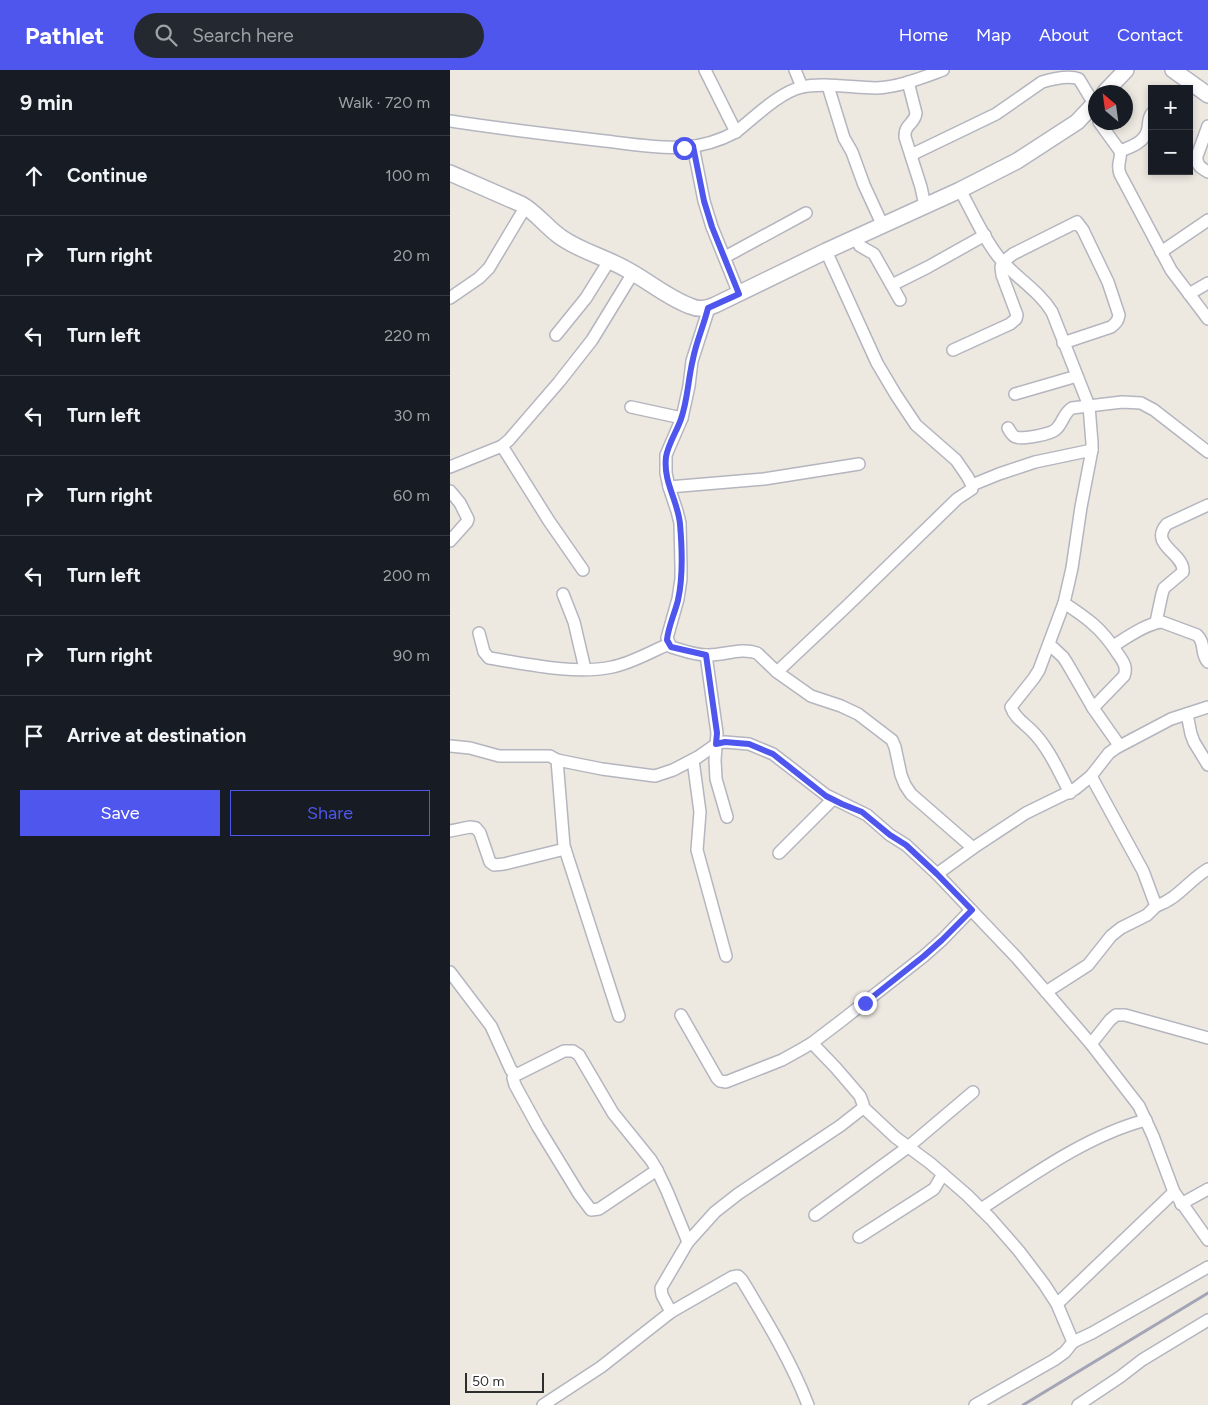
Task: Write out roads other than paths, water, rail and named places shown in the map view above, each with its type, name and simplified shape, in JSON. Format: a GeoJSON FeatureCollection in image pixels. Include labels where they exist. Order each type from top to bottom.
{"type":"FeatureCollection","features":[{"type":"Feature","properties":{"kind":"street"},"geometry":{"type":"LineString","coordinates":[[705,70],[736,132]]}},
{"type":"Feature","properties":{"kind":"street"},"geometry":{"type":"LineString","coordinates":[[795,70],[802,87]]}},
{"type":"Feature","properties":{"kind":"street"},"geometry":{"type":"LineString","coordinates":[[1112,85],[1126,70]]}},
{"type":"Feature","properties":{"kind":"street"},"geometry":{"type":"LineString","coordinates":[[450,121],[520,132],[684,148],[720,140],[736,132],[786,94],[802,87],[876,88],[911,77],[939,71]]}},
{"type":"Feature","properties":{"kind":"street"},"geometry":{"type":"LineString","coordinates":[[911,77],[916,117],[906,128],[905,132],[925,206]]}},
{"type":"Feature","properties":{"kind":"street"},"geometry":{"type":"LineString","coordinates":[[911,155],[989,118],[1042,82],[1048,80],[1074,77],[1079,79],[1088,98]]}},
{"type":"Feature","properties":{"kind":"street"},"geometry":{"type":"LineString","coordinates":[[1179,79],[1208,95]]}},
{"type":"Feature","properties":{"kind":"street"},"geometry":{"type":"LineString","coordinates":[[828,86],[844,138],[852,152],[882,226]]}},
{"type":"Feature","properties":{"kind":"street"},"geometry":{"type":"LineString","coordinates":[[450,173],[526,206],[563,239],[633,273],[678,301],[699,309],[708,308],[739,294],[826,251],[960,190],[1017,161],[1077,122],[1088,112]]}},
{"type":"Feature","properties":{"kind":"street"},"geometry":{"type":"LineString","coordinates":[[1208,126],[1196,161],[1200,168],[1208,172]]}},
{"type":"Feature","properties":{"kind":"street"},"geometry":{"type":"LineString","coordinates":[[1105,130],[1120,151],[1121,155],[1118,165],[1120,174],[1161,252],[1171,270],[1208,319]]}},
{"type":"Feature","properties":{"kind":"street"},"geometry":{"type":"LineString","coordinates":[[1120,151],[1136,145],[1148,130]]}},
{"type":"Feature","properties":{"kind":"street"},"geometry":{"type":"LineString","coordinates":[[693,146],[704,201],[712,227],[739,294]]}},
{"type":"Feature","properties":{"kind":"street"},"geometry":{"type":"LineString","coordinates":[[960,190],[991,247],[1003,262],[1052,312],[1089,406],[1092,450],[1072,568],[1064,603],[1039,670],[1011,707],[1035,734],[1046,750],[1070,793]]}},
{"type":"Feature","properties":{"kind":"street"},"geometry":{"type":"LineString","coordinates":[[450,298],[485,273],[526,206]]}},
{"type":"Feature","properties":{"kind":"street"},"geometry":{"type":"LineString","coordinates":[[725,257],[806,213]]}},
{"type":"Feature","properties":{"kind":"street"},"geometry":{"type":"LineString","coordinates":[[1161,252],[1208,220]]}},
{"type":"Feature","properties":{"kind":"street"},"geometry":{"type":"LineString","coordinates":[[953,350],[1010,324],[1016,319],[1017,315],[1002,274],[1001,267],[1003,262],[1013,254],[1077,222],[1080,224],[1108,282],[1119,315],[1116,324],[1063,343]]}},
{"type":"Feature","properties":{"kind":"street"},"geometry":{"type":"LineString","coordinates":[[892,285],[984,235]]}},
{"type":"Feature","properties":{"kind":"street"},"geometry":{"type":"LineString","coordinates":[[856,238],[860,246],[874,254],[900,300]]}},
{"type":"Feature","properties":{"kind":"street"},"geometry":{"type":"LineString","coordinates":[[826,251],[877,363],[896,395],[916,425],[956,460],[972,486]]}},
{"type":"Feature","properties":{"kind":"street"},"geometry":{"type":"LineString","coordinates":[[556,335],[586,298],[610,261]]}},
{"type":"Feature","properties":{"kind":"street"},"geometry":{"type":"LineString","coordinates":[[450,467],[502,446],[592,340],[633,273]]}},
{"type":"Feature","properties":{"kind":"street"},"geometry":{"type":"LineString","coordinates":[[1189,294],[1208,283]]}},
{"type":"Feature","properties":{"kind":"street"},"geometry":{"type":"LineString","coordinates":[[708,308],[692,361],[682,418],[666,455],[666,474],[680,523],[681,566],[678,598],[667,638],[669,644],[671,647],[706,655],[742,651],[756,653],[777,672],[811,696],[858,714],[892,740],[901,775],[911,794],[973,848]]}},
{"type":"Feature","properties":{"kind":"street"},"geometry":{"type":"LineString","coordinates":[[1015,394],[1077,376]]}},
{"type":"Feature","properties":{"kind":"street"},"geometry":{"type":"LineString","coordinates":[[1008,428],[1012,435],[1021,438],[1050,433],[1058,428],[1069,409],[1128,402],[1141,403],[1147,405],[1208,452]]}},
{"type":"Feature","properties":{"kind":"street"},"geometry":{"type":"LineString","coordinates":[[630,407],[682,418]]}},
{"type":"Feature","properties":{"kind":"street"},"geometry":{"type":"LineString","coordinates":[[502,446],[549,521],[583,570]]}},
{"type":"Feature","properties":{"kind":"street"},"geometry":{"type":"LineString","coordinates":[[777,672],[960,496],[970,491],[972,486],[1034,462],[1092,450]]}},
{"type":"Feature","properties":{"kind":"street"},"geometry":{"type":"LineString","coordinates":[[669,487],[764,479],[859,464]]}},
{"type":"Feature","properties":{"kind":"street"},"geometry":{"type":"LineString","coordinates":[[450,491],[460,503],[468,519],[450,541]]}},
{"type":"Feature","properties":{"kind":"street"},"geometry":{"type":"LineString","coordinates":[[1156,622],[1164,588],[1183,572],[1184,567],[1165,546],[1161,533],[1163,528],[1167,524],[1208,505]]}},
{"type":"Feature","properties":{"kind":"street"},"geometry":{"type":"LineString","coordinates":[[563,594],[574,622],[585,669]]}},
{"type":"Feature","properties":{"kind":"street"},"geometry":{"type":"LineString","coordinates":[[1064,603],[1094,623],[1108,638],[1124,663],[1126,671],[1124,676],[1093,708]]}},
{"type":"Feature","properties":{"kind":"street"},"geometry":{"type":"LineString","coordinates":[[1113,646],[1156,622],[1168,623],[1201,638],[1204,644],[1203,654],[1208,662]]}},
{"type":"Feature","properties":{"kind":"street"},"geometry":{"type":"LineString","coordinates":[[479,633],[484,652],[489,658],[556,668],[585,669],[611,667],[624,664],[669,644]]}},
{"type":"Feature","properties":{"kind":"street"},"geometry":{"type":"LineString","coordinates":[[1049,644],[1068,663],[1093,708],[1120,746]]}},
{"type":"Feature","properties":{"kind":"street"},"geometry":{"type":"LineString","coordinates":[[706,655],[717,733],[716,779],[727,817]]}},
{"type":"Feature","properties":{"kind":"street"},"geometry":{"type":"LineString","coordinates":[[937,874],[1026,814],[1070,793],[1091,776],[1109,753],[1120,746],[1166,721],[1208,707]]}},
{"type":"Feature","properties":{"kind":"street"},"geometry":{"type":"LineString","coordinates":[[1187,714],[1194,742],[1207,762]]}},
{"type":"Feature","properties":{"kind":"street"},"geometry":{"type":"LineString","coordinates":[[450,746],[470,748],[499,756],[550,756],[557,760],[655,776],[694,760],[721,742],[749,744],[764,749],[782,760],[826,796],[867,815],[890,835],[906,845],[937,874],[1017,958],[1091,1044],[1139,1106],[1159,1151],[1174,1192],[1208,1240]]}},
{"type":"Feature","properties":{"kind":"street"},"geometry":{"type":"LineString","coordinates":[[557,760],[565,848],[619,1016]]}},
{"type":"Feature","properties":{"kind":"street"},"geometry":{"type":"LineString","coordinates":[[694,760],[700,812],[697,850],[726,956]]}},
{"type":"Feature","properties":{"kind":"street"},"geometry":{"type":"LineString","coordinates":[[1091,776],[1143,870],[1156,906]]}},
{"type":"Feature","properties":{"kind":"street"},"geometry":{"type":"LineString","coordinates":[[779,853],[833,799]]}},
{"type":"Feature","properties":{"kind":"street"},"geometry":{"type":"LineString","coordinates":[[450,831],[470,827],[476,828],[480,833],[490,862],[494,865],[565,848]]}},
{"type":"Feature","properties":{"kind":"street"},"geometry":{"type":"LineString","coordinates":[[1046,992],[1088,965],[1111,936],[1121,928],[1176,896],[1208,869]]}},
{"type":"Feature","properties":{"kind":"street"},"geometry":{"type":"LineString","coordinates":[[681,1015],[713,1073],[720,1082],[726,1082],[782,1060],[812,1043],[924,956],[972,910]]}},
{"type":"Feature","properties":{"kind":"street"},"geometry":{"type":"LineString","coordinates":[[450,972],[491,1026],[514,1073],[514,1085],[579,1194],[591,1210],[599,1209],[657,1170]]}},
{"type":"Feature","properties":{"kind":"street"},"geometry":{"type":"LineString","coordinates":[[1091,1044],[1116,1015],[1125,1015],[1208,1038]]}},
{"type":"Feature","properties":{"kind":"street"},"geometry":{"type":"LineString","coordinates":[[812,1043],[860,1096],[863,1106],[891,1133],[943,1174],[981,1209],[1018,1251],[1057,1304],[1072,1342]]}},
{"type":"Feature","properties":{"kind":"street"},"geometry":{"type":"LineString","coordinates":[[514,1073],[518,1074],[564,1051],[576,1052],[581,1057],[613,1113],[657,1170],[668,1191],[688,1242]]}},
{"type":"Feature","properties":{"kind":"street"},"geometry":{"type":"LineString","coordinates":[[815,1215],[908,1147],[973,1092]]}},
{"type":"Feature","properties":{"kind":"street"},"geometry":{"type":"LineString","coordinates":[[672,1312],[662,1295],[661,1288],[688,1242],[715,1212],[727,1202],[834,1131],[856,1115],[863,1106]]}},
{"type":"Feature","properties":{"kind":"street"},"geometry":{"type":"LineString","coordinates":[[981,1209],[1045,1167],[1097,1138],[1124,1126],[1146,1120]]}},
{"type":"Feature","properties":{"kind":"street"},"geometry":{"type":"LineString","coordinates":[[859,1237],[934,1189],[943,1174]]}},
{"type":"Feature","properties":{"kind":"street"},"geometry":{"type":"LineString","coordinates":[[1182,1204],[1208,1189]]}},
{"type":"Feature","properties":{"kind":"street"},"geometry":{"type":"LineString","coordinates":[[1057,1304],[1174,1192]]}},
{"type":"Feature","properties":{"kind":"street"},"geometry":{"type":"LineString","coordinates":[[975,1405],[1054,1360],[1066,1352],[1072,1342],[1103,1327],[1208,1267]]}},
{"type":"Feature","properties":{"kind":"street"},"geometry":{"type":"LineString","coordinates":[[544,1405],[601,1367],[672,1312],[732,1277],[739,1277],[765,1318],[801,1387],[808,1405]]}},
{"type":"Feature","properties":{"kind":"street"},"geometry":{"type":"LineString","coordinates":[[1078,1405],[1142,1360],[1208,1320]]}},
{"type":"Feature","properties":{"kind":"railway"},"geometry":{"type":"LineString","coordinates":[[1023,1405],[1208,1293]]}}]}
